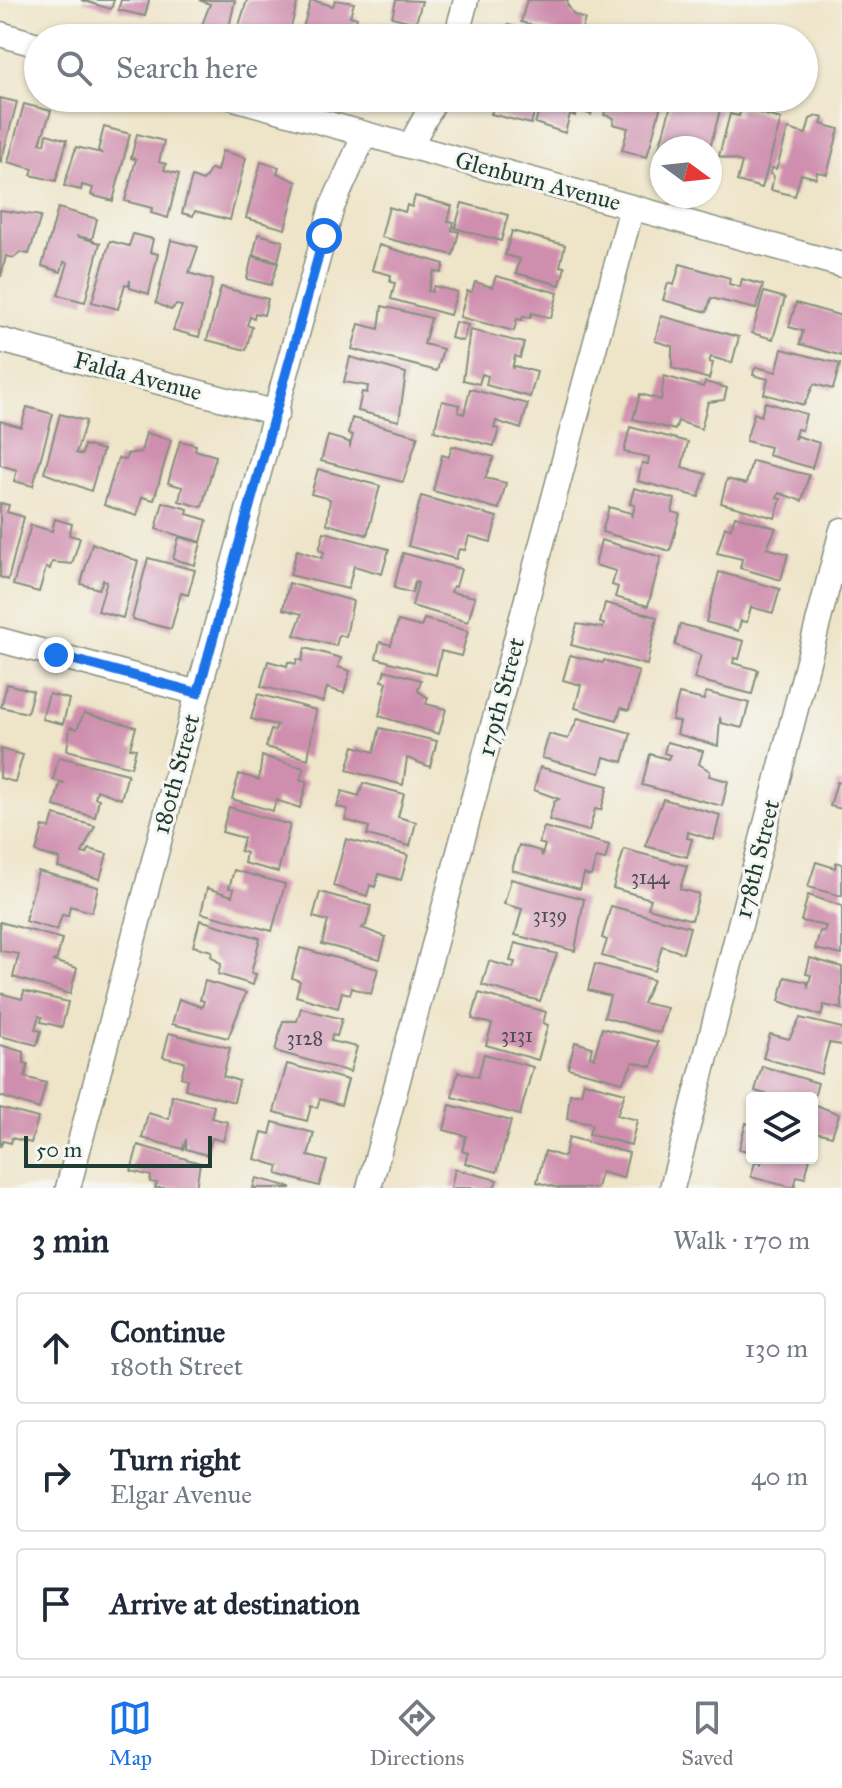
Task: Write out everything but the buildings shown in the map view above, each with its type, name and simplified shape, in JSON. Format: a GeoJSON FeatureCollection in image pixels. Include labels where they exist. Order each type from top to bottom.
{"type":"FeatureCollection","features":[{"type":"Feature","properties":{"kind":"street"},"geometry":{"type":"LineString","coordinates":[[460,24],[466,0]]}},
{"type":"Feature","properties":{"kind":"street"},"geometry":{"type":"LineString","coordinates":[[0,34],[24,41]]}},
{"type":"Feature","properties":{"kind":"street","name":"Glenburn Avenue"},"geometry":{"type":"LineString","coordinates":[[285,112],[842,265]]}},
{"type":"Feature","properties":{"kind":"street"},"geometry":{"type":"LineString","coordinates":[[410,146],[428,112]]}},
{"type":"Feature","properties":{"kind":"street","name":"180th Street"},"geometry":{"type":"LineString","coordinates":[[68,1188],[198,693],[332,207],[365,134]]}},
{"type":"Feature","properties":{"kind":"street","name":"179th Street"},"geometry":{"type":"LineString","coordinates":[[369,1188],[632,207]]}},
{"type":"Feature","properties":{"kind":"street","name":"Falda Avenue"},"geometry":{"type":"LineString","coordinates":[[0,340],[277,413]]}},
{"type":"Feature","properties":{"kind":"street","name":"178th Street"},"geometry":{"type":"LineString","coordinates":[[672,1188],[838,558],[842,530]]}},
{"type":"Feature","properties":{"kind":"street"},"geometry":{"type":"LineString","coordinates":[[0,640],[198,693]]}},
{"type":"Feature","properties":{"kind":"route"},"geometry":{"type":"LineString","coordinates":[[56,655],[198,693],[324,236]]}}]}
